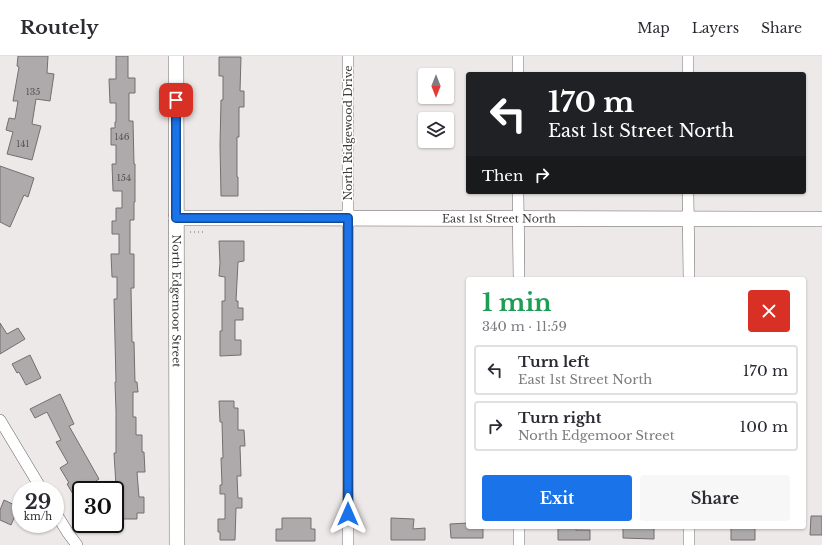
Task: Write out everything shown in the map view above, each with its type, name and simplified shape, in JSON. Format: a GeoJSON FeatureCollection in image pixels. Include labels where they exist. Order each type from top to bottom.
{"type":"FeatureCollection","features":[{"type":"Feature","properties":{"kind":"street","name":"North Edgemoor Street"},"geometry":{"type":"LineString","coordinates":[[176,56],[177,545]]}},
{"type":"Feature","properties":{"kind":"street","name":"North Ridgewood Drive"},"geometry":{"type":"LineString","coordinates":[[348,56],[348,545]]}},
{"type":"Feature","properties":{"kind":"street"},"geometry":{"type":"LineString","coordinates":[[518,56],[518,72]]}},
{"type":"Feature","properties":{"kind":"street"},"geometry":{"type":"LineString","coordinates":[[688,56],[688,72]]}},
{"type":"Feature","properties":{"kind":"street"},"geometry":{"type":"LineString","coordinates":[[518,194],[518,277]]}},
{"type":"Feature","properties":{"kind":"street"},"geometry":{"type":"LineString","coordinates":[[688,194],[689,277]]}},
{"type":"Feature","properties":{"kind":"street","name":"East 1st Street North"},"geometry":{"type":"LineString","coordinates":[[176,218],[822,219]]}},
{"type":"Feature","properties":{"kind":"street"},"geometry":{"type":"LineString","coordinates":[[0,420],[37,481]]}},
{"type":"Feature","properties":{"kind":"street"},"geometry":{"type":"LineString","coordinates":[[64,527],[77,545]]}},
{"type":"Feature","properties":{"kind":"street"},"geometry":{"type":"LineString","coordinates":[[519,529],[519,545]]}},
{"type":"Feature","properties":{"kind":"street"},"geometry":{"type":"LineString","coordinates":[[689,529],[689,545]]}},
{"type":"Feature","properties":{"kind":"building"},"geometry":{"type":"Polygon","coordinates":[[[18,56],[48,56],[47,73],[54,74],[50,101],[36,99],[32,124],[41,126],[32,160],[7,154],[13,132],[6,130],[9,118],[15,119],[18,101],[13,101],[19,67],[17,66],[18,56]]]}},
{"type":"Feature","properties":{"kind":"building"},"geometry":{"type":"Polygon","coordinates":[[[116,56],[128,56],[128,78],[135,78],[135,93],[129,93],[129,121],[133,121],[135,164],[134,220],[130,220],[130,254],[134,254],[134,288],[131,288],[132,342],[134,342],[135,382],[137,382],[138,392],[133,392],[133,417],[136,417],[136,435],[142,435],[142,452],[144,452],[145,472],[137,472],[139,497],[144,497],[144,513],[137,513],[137,519],[124,519],[124,481],[116,481],[114,453],[116,453],[116,382],[114,299],[117,299],[117,277],[112,277],[111,254],[119,254],[119,234],[112,234],[112,221],[116,221],[116,208],[122,208],[122,191],[113,191],[112,164],[116,164],[116,145],[111,145],[111,128],[115,128],[116,103],[110,103],[109,79],[116,79],[116,56]]]}},
{"type":"Feature","properties":{"kind":"building"},"geometry":{"type":"Polygon","coordinates":[[[219,57],[241,57],[240,91],[244,91],[244,107],[239,107],[239,137],[237,137],[238,196],[221,196],[220,145],[223,76],[219,76],[219,57]]]}},
{"type":"Feature","properties":{"kind":"building"},"geometry":{"type":"Polygon","coordinates":[[[0,166],[34,178],[28,197],[24,195],[10,227],[0,222],[0,166]]]}},
{"type":"Feature","properties":{"kind":"building"},"geometry":{"type":"Polygon","coordinates":[[[219,241],[244,241],[244,261],[238,262],[236,301],[238,301],[238,308],[243,308],[243,320],[235,320],[235,340],[241,340],[241,355],[220,356],[220,331],[222,331],[222,301],[225,301],[225,277],[219,276],[219,241]]]}},
{"type":"Feature","properties":{"kind":"building"},"geometry":{"type":"Polygon","coordinates":[[[0,323],[7,334],[18,328],[25,339],[0,354],[0,323]]]}},
{"type":"Feature","properties":{"kind":"building"},"geometry":{"type":"Polygon","coordinates":[[[30,355],[41,378],[26,385],[19,372],[17,373],[12,364],[30,355]]]}},
{"type":"Feature","properties":{"kind":"building"},"geometry":{"type":"Polygon","coordinates":[[[60,394],[74,424],[69,426],[99,479],[96,481],[72,481],[72,492],[67,484],[69,483],[60,468],[68,463],[56,442],[61,440],[47,412],[35,418],[30,409],[60,394]]]}},
{"type":"Feature","properties":{"kind":"building"},"geometry":{"type":"Polygon","coordinates":[[[219,401],[234,401],[234,408],[238,408],[238,430],[244,430],[245,446],[240,446],[241,476],[237,476],[238,498],[242,498],[242,508],[236,508],[235,540],[220,540],[220,532],[218,532],[218,519],[225,519],[225,494],[220,494],[220,485],[222,485],[221,458],[223,458],[222,422],[220,422],[219,401]]]}},
{"type":"Feature","properties":{"kind":"building"},"geometry":{"type":"Polygon","coordinates":[[[4,500],[12,504],[11,525],[0,520],[0,510],[4,500]]]}},
{"type":"Feature","properties":{"kind":"building"},"geometry":{"type":"Polygon","coordinates":[[[811,516],[822,516],[822,535],[810,535],[811,516]]]}},
{"type":"Feature","properties":{"kind":"building"},"geometry":{"type":"Polygon","coordinates":[[[282,518],[311,518],[311,529],[315,529],[315,541],[276,541],[276,529],[282,529],[282,518]]]}},
{"type":"Feature","properties":{"kind":"building"},"geometry":{"type":"Polygon","coordinates":[[[391,518],[414,519],[413,529],[425,528],[425,540],[391,540],[391,518]]]}},
{"type":"Feature","properties":{"kind":"building"},"geometry":{"type":"Polygon","coordinates":[[[466,523],[466,529],[483,529],[483,538],[451,538],[450,524],[466,523]]]}},
{"type":"Feature","properties":{"kind":"building"},"geometry":{"type":"Polygon","coordinates":[[[558,529],[590,530],[590,540],[558,540],[558,529]]]}},
{"type":"Feature","properties":{"kind":"building"},"geometry":{"type":"Polygon","coordinates":[[[623,529],[654,529],[654,539],[623,538],[623,529]]]}},
{"type":"Feature","properties":{"kind":"building"},"geometry":{"type":"Polygon","coordinates":[[[731,529],[755,529],[755,540],[731,540],[731,529]]]}},
{"type":"Feature","properties":{"kind":"route"},"geometry":{"type":"LineString","coordinates":[[176,100],[176,218],[348,218],[348,514]]}}]}
